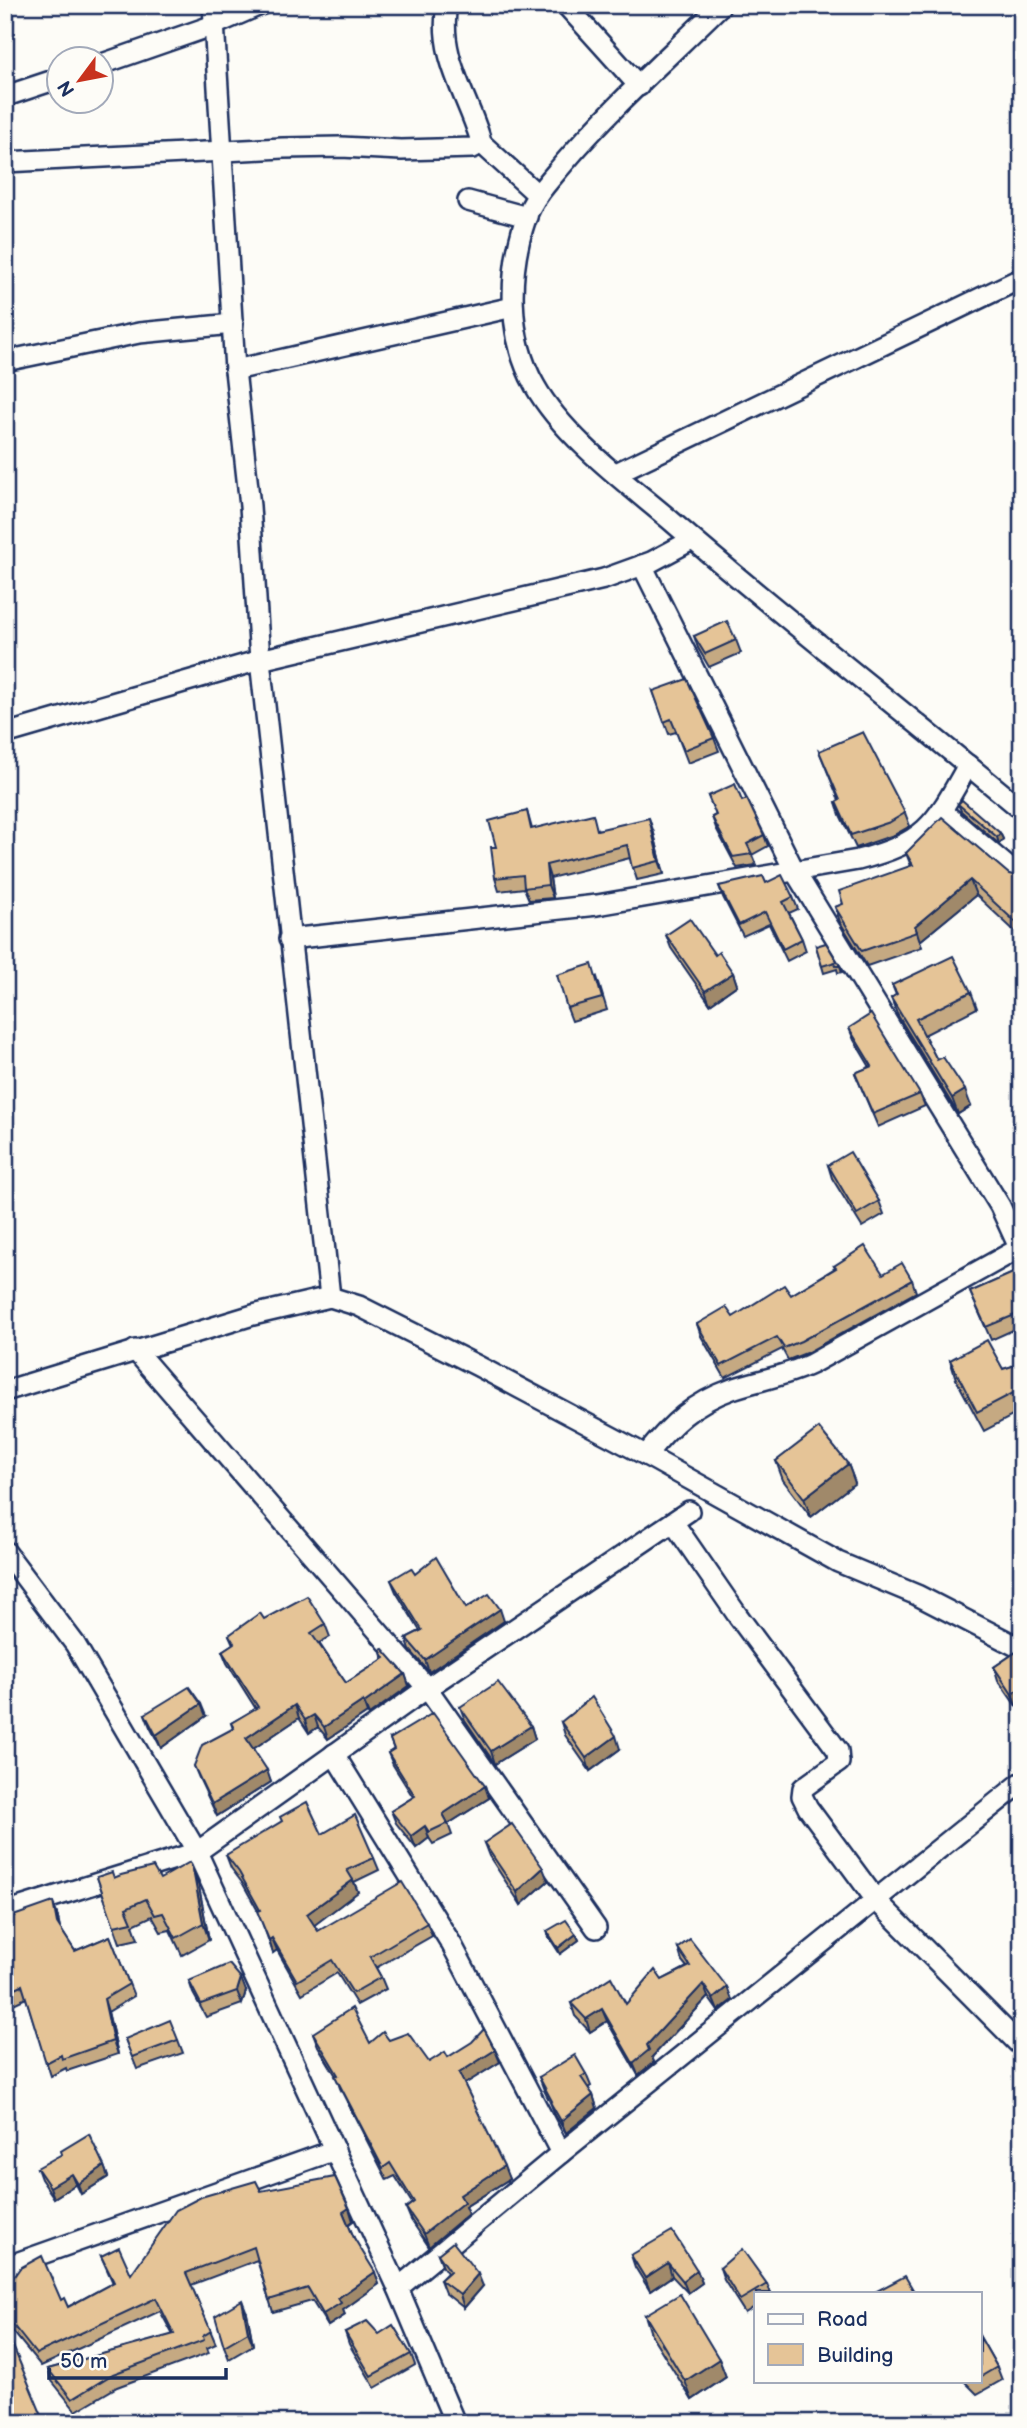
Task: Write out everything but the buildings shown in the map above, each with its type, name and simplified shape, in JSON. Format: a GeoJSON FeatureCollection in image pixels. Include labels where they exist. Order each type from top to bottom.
{"type":"FeatureCollection","features":[{"type":"Feature","properties":{"kind":"street"},"geometry":{"type":"LineString","coordinates":[[214,5],[235,370],[250,506],[260,660],[330,1297]]}},
{"type":"Feature","properties":{"kind":"street"},"geometry":{"type":"LineString","coordinates":[[116,59],[214,25],[260,5]]}},
{"type":"Feature","properties":{"kind":"street"},"geometry":{"type":"LineString","coordinates":[[447,5],[445,32],[450,62],[480,142],[538,195]]}},
{"type":"Feature","properties":{"kind":"street"},"geometry":{"type":"LineString","coordinates":[[566,5],[639,86]]}},
{"type":"Feature","properties":{"kind":"street"},"geometry":{"type":"LineString","coordinates":[[721,5],[597,127],[538,195],[527,216],[516,259],[513,307],[518,342],[533,383],[547,405],[565,425],[616,474],[692,540],[1022,810]]}},
{"type":"Feature","properties":{"kind":"street"},"geometry":{"type":"LineString","coordinates":[[9,95],[46,83]]}},
{"type":"Feature","properties":{"kind":"street"},"geometry":{"type":"LineString","coordinates":[[5,162],[222,150],[341,147],[464,150],[473,148],[480,142]]}},
{"type":"Feature","properties":{"kind":"street"},"geometry":{"type":"LineString","coordinates":[[468,201],[527,216]]}},
{"type":"Feature","properties":{"kind":"street"},"geometry":{"type":"LineString","coordinates":[[616,474],[1022,278]]}},
{"type":"Feature","properties":{"kind":"street"},"geometry":{"type":"LineString","coordinates":[[235,370],[513,307]]}},
{"type":"Feature","properties":{"kind":"street"},"geometry":{"type":"LineString","coordinates":[[5,361],[139,333],[233,324]]}},
{"type":"Feature","properties":{"kind":"street"},"geometry":{"type":"LineString","coordinates":[[5,734],[260,660],[604,579],[654,560],[692,540]]}},
{"type":"Feature","properties":{"kind":"street"},"geometry":{"type":"LineString","coordinates":[[646,1455],[668,1427],[697,1406],[733,1389],[802,1369],[1020,1251],[1000,1206],[794,870],[654,560]]}},
{"type":"Feature","properties":{"kind":"street"},"geometry":{"type":"LineString","coordinates":[[289,939],[530,914],[881,854],[917,838],[948,801],[968,765]]}},
{"type":"Feature","properties":{"kind":"street"},"geometry":{"type":"LineString","coordinates":[[948,801],[1022,878]]}},
{"type":"Feature","properties":{"kind":"street"},"geometry":{"type":"LineString","coordinates":[[5,1391],[253,1315],[330,1297],[359,1306],[478,1366],[646,1455],[838,1562],[917,1595],[1022,1649]]}},
{"type":"Feature","properties":{"kind":"street"},"geometry":{"type":"LineString","coordinates":[[135,1350],[426,1688],[596,1928]]}},
{"type":"Feature","properties":{"kind":"street"},"geometry":{"type":"LineString","coordinates":[[5,1912],[197,1852],[426,1688],[681,1517],[737,1616],[836,1748],[839,1762],[803,1788],[802,1796],[808,1808],[876,1900],[1022,2048]]}},
{"type":"Feature","properties":{"kind":"street"},"geometry":{"type":"LineString","coordinates":[[5,1551],[75,1644],[197,1852],[398,2288],[455,2423]]}},
{"type":"Feature","properties":{"kind":"street"},"geometry":{"type":"LineString","coordinates":[[334,1754],[452,1945],[561,2153]]}},
{"type":"Feature","properties":{"kind":"street"},"geometry":{"type":"LineString","coordinates":[[398,2288],[561,2153],[1022,1782]]}},
{"type":"Feature","properties":{"kind":"street"},"geometry":{"type":"LineString","coordinates":[[5,2267],[335,2150]]}}]}
